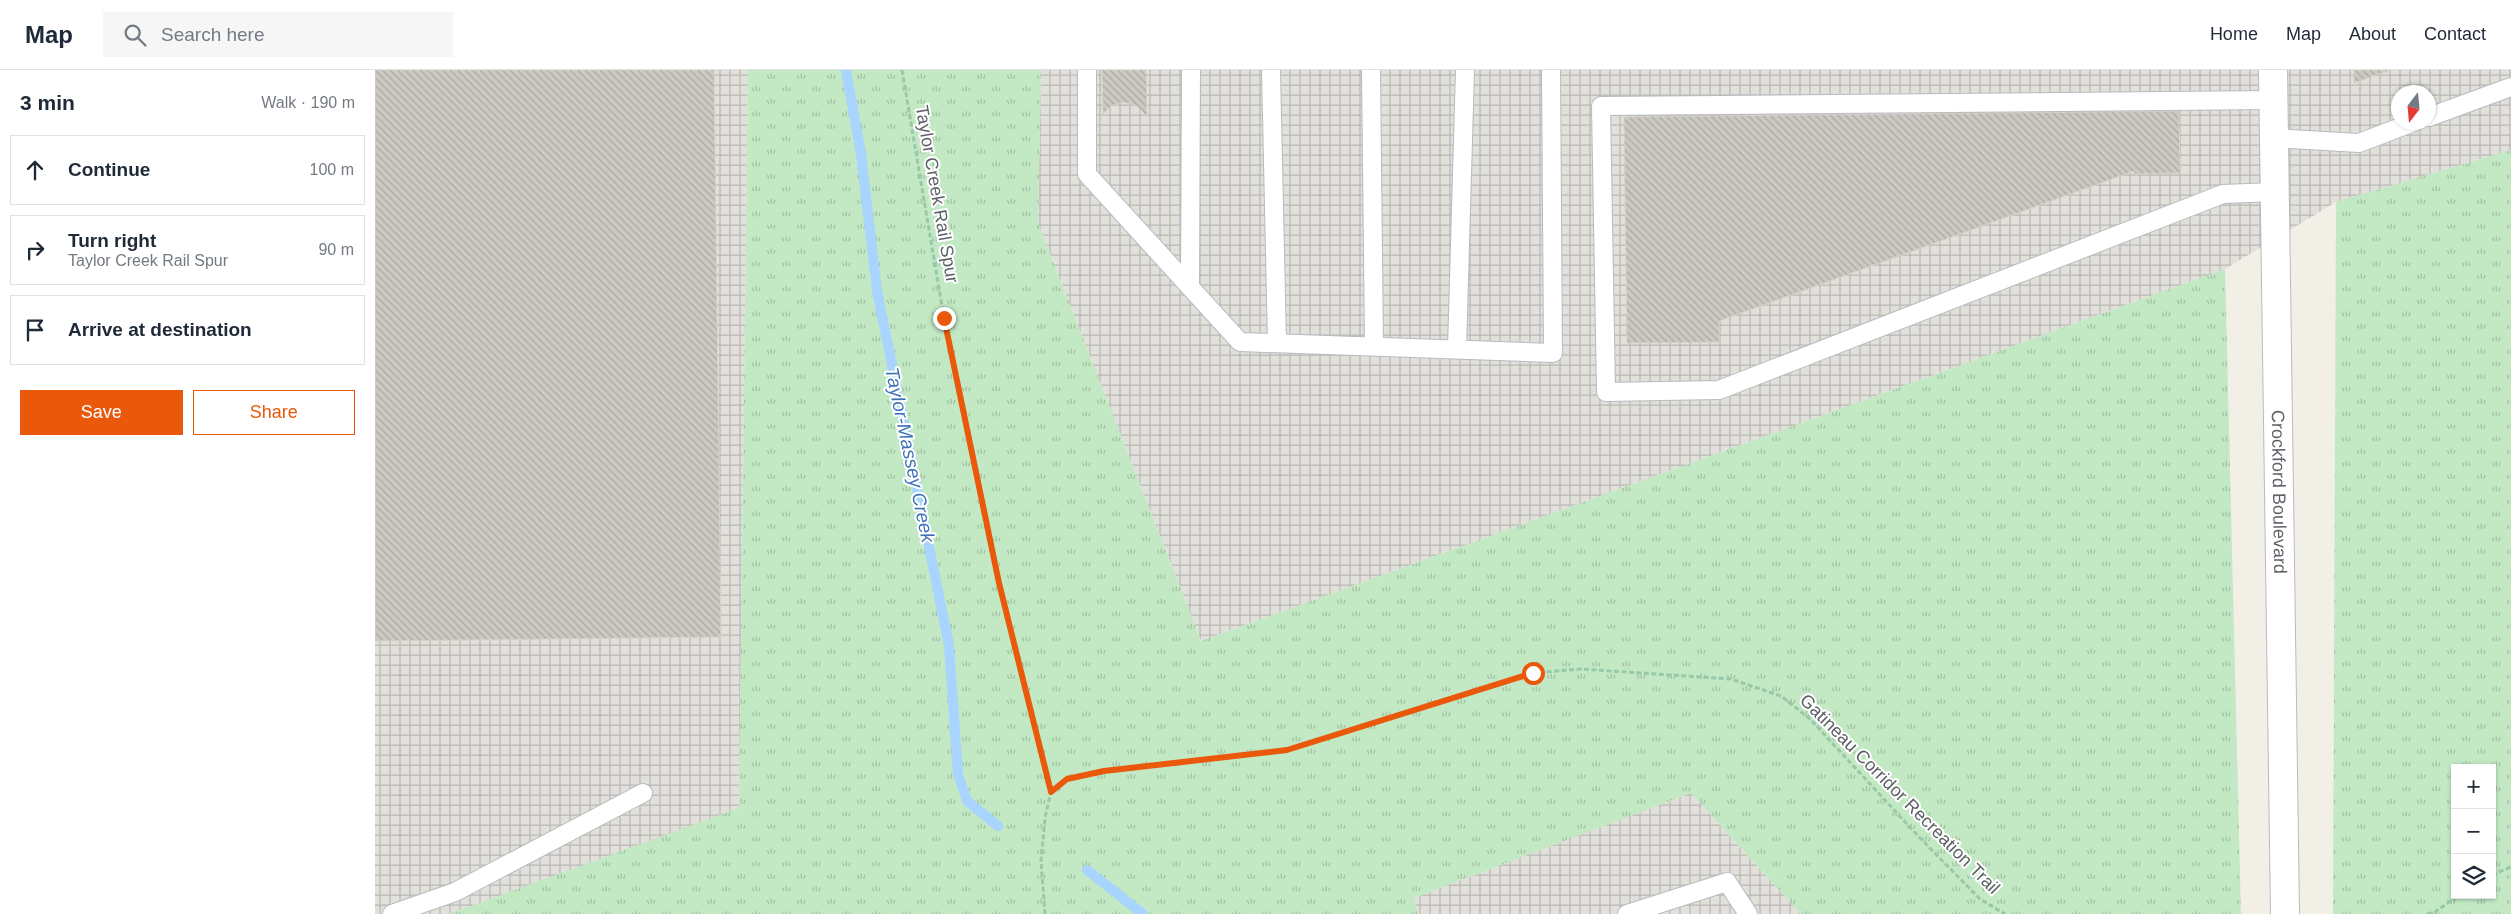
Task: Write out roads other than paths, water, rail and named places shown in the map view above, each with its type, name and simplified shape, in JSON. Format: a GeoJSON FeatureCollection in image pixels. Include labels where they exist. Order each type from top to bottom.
{"type":"FeatureCollection","features":[{"type":"Feature","properties":{"kind":"street","name":"Crockford Boulevard"},"geometry":{"type":"LineString","coordinates":[[2273,70],[2285,914]]}},
{"type":"Feature","properties":{"kind":"lane"},"geometry":{"type":"LineString","coordinates":[[1087,70],[1087,174],[1240,342],[1553,353],[1551,70]]}},
{"type":"Feature","properties":{"kind":"lane"},"geometry":{"type":"LineString","coordinates":[[1190,286],[1191,70]]}},
{"type":"Feature","properties":{"kind":"lane"},"geometry":{"type":"LineString","coordinates":[[1271,70],[1277,343]]}},
{"type":"Feature","properties":{"kind":"lane"},"geometry":{"type":"LineString","coordinates":[[1371,70],[1374,346]]}},
{"type":"Feature","properties":{"kind":"lane"},"geometry":{"type":"LineString","coordinates":[[1457,349],[1465,70]]}},
{"type":"Feature","properties":{"kind":"lane"},"geometry":{"type":"LineString","coordinates":[[2436,114],[2511,87]]}},
{"type":"Feature","properties":{"kind":"lane"},"geometry":{"type":"LineString","coordinates":[[2273,100],[1601,106],[1606,392],[1719,390],[2223,194],[2275,192]]}},
{"type":"Feature","properties":{"kind":"lane"},"geometry":{"type":"LineString","coordinates":[[2274,138],[2359,143],[2393,130]]}},
{"type":"Feature","properties":{"kind":"lane"},"geometry":{"type":"LineString","coordinates":[[392,914],[455,892],[643,793]]}},
{"type":"Feature","properties":{"kind":"lane"},"geometry":{"type":"LineString","coordinates":[[1627,914],[1727,882],[1748,914]]}},
{"type":"Feature","properties":{"kind":"waterway","name":"Taylor-Massey Creek"},"geometry":{"type":"LineString","coordinates":[[846,70],[861,154],[877,291],[949,645],[958,774],[967,801],[998,826]]}},
{"type":"Feature","properties":{"kind":"waterway","name":"Taylor-Massey Creek"},"geometry":{"type":"LineString","coordinates":[[1087,870],[1143,914]]}}]}
